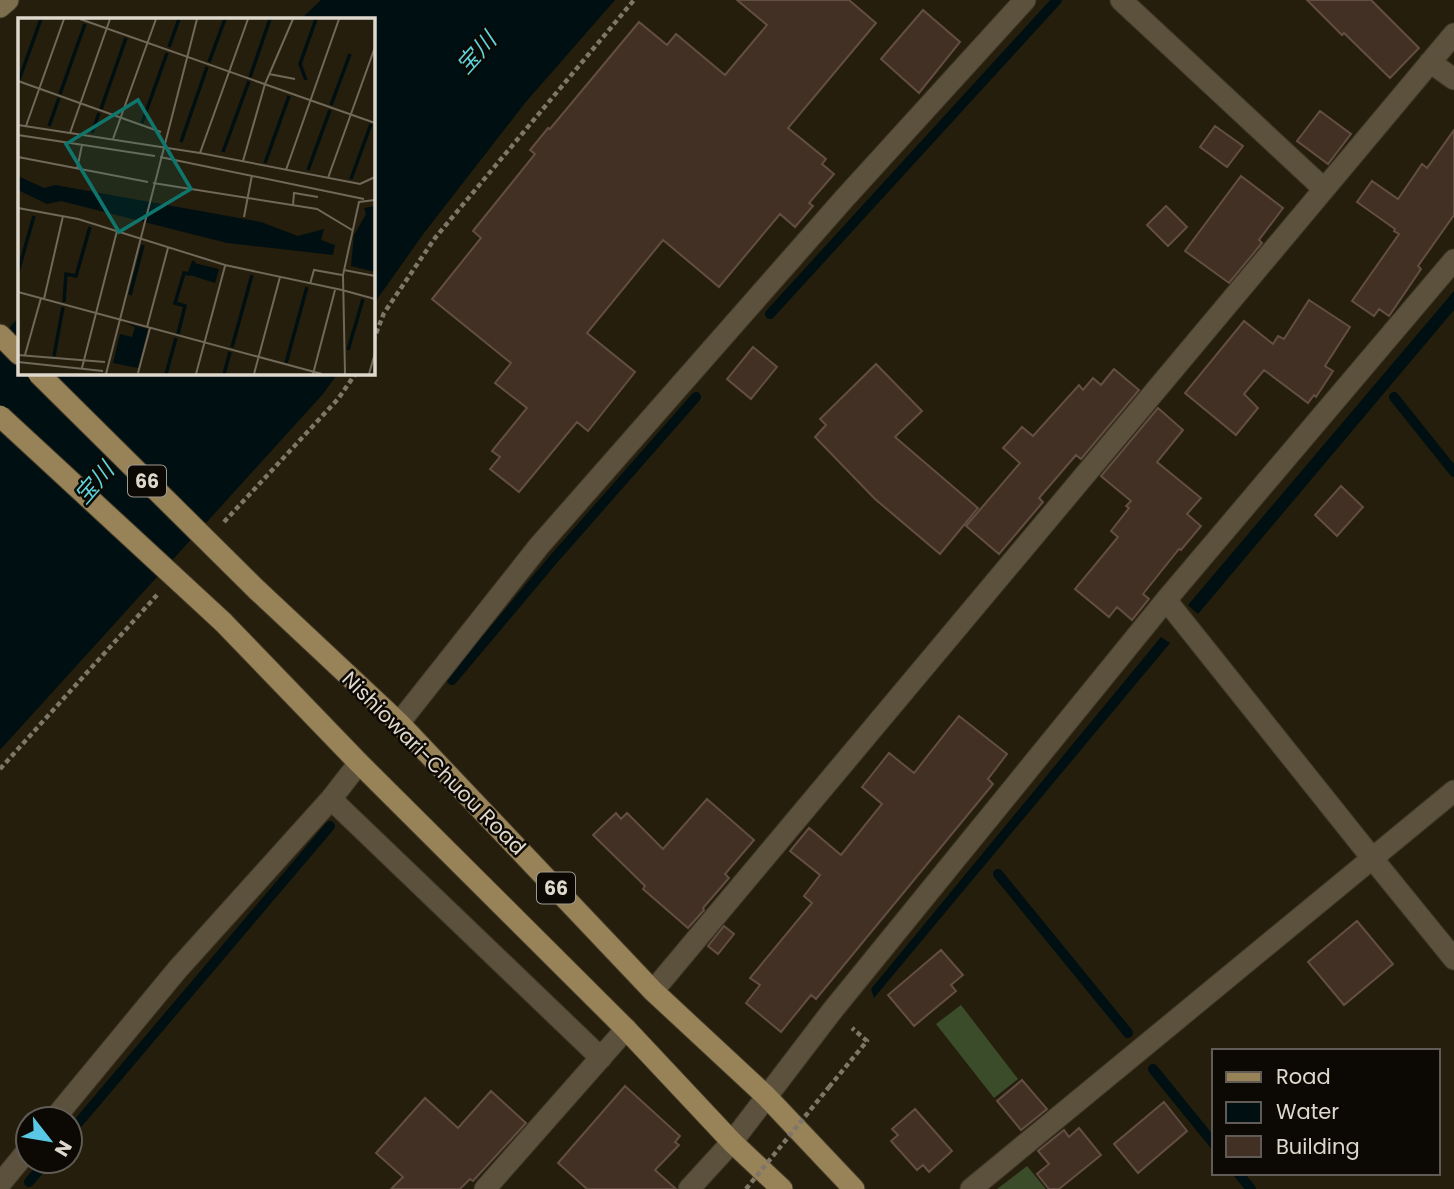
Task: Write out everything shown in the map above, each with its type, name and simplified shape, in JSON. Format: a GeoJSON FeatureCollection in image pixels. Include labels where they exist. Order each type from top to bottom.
{"type":"FeatureCollection","features":[{"type":"Feature","properties":{"kind":"main road"},"geometry":{"type":"LineString","coordinates":[[0,7],[8,0]]}},
{"type":"Feature","properties":{"kind":"main road"},"geometry":{"type":"LineString","coordinates":[[0,335],[18,353]]}},
{"type":"Feature","properties":{"kind":"main road","name":"Nishiowari-Chuou Road"},"geometry":{"type":"LineString","coordinates":[[39,374],[257,590],[399,723],[653,991],[766,1096],[854,1189]]}},
{"type":"Feature","properties":{"kind":"main road","name":"66"},"geometry":{"type":"LineString","coordinates":[[0,416],[223,622],[359,763],[782,1189]]}},
{"type":"Feature","properties":{"kind":"street"},"geometry":{"type":"LineString","coordinates":[[399,723],[539,546],[843,200],[1025,0]]}},
{"type":"Feature","properties":{"kind":"street"},"geometry":{"type":"LineString","coordinates":[[1121,0],[1324,189]]}},
{"type":"Feature","properties":{"kind":"street"},"geometry":{"type":"LineString","coordinates":[[653,991],[1454,34]]}},
{"type":"Feature","properties":{"kind":"street"},"geometry":{"type":"LineString","coordinates":[[1430,62],[1454,79]]}},
{"type":"Feature","properties":{"kind":"street"},"geometry":{"type":"LineString","coordinates":[[689,1189],[733,1142],[850,989],[1166,600],[1454,260]]}},
{"type":"Feature","properties":{"kind":"street"},"geometry":{"type":"LineString","coordinates":[[1166,600],[1454,959]]}},
{"type":"Feature","properties":{"kind":"street"},"geometry":{"type":"LineString","coordinates":[[66,1105],[177,970],[331,799],[359,763]]}},
{"type":"Feature","properties":{"kind":"street"},"geometry":{"type":"LineString","coordinates":[[971,1189],[1454,791]]}},
{"type":"Feature","properties":{"kind":"street"},"geometry":{"type":"LineString","coordinates":[[331,799],[601,1058]]}},
{"type":"Feature","properties":{"kind":"street"},"geometry":{"type":"LineString","coordinates":[[485,1189],[626,1029]]}},
{"type":"Feature","properties":{"kind":"street"},"geometry":{"type":"LineString","coordinates":[[0,1184],[14,1167]]}},
{"type":"Feature","properties":{"kind":"path"},"geometry":{"type":"LineString","coordinates":[[374,338],[384,313],[435,238],[634,0]]}},
{"type":"Feature","properties":{"kind":"path"},"geometry":{"type":"LineString","coordinates":[[223,523],[338,399],[355,374]]}},
{"type":"Feature","properties":{"kind":"path"},"geometry":{"type":"LineString","coordinates":[[0,769],[158,595]]}},
{"type":"Feature","properties":{"kind":"path"},"geometry":{"type":"LineString","coordinates":[[746,1189],[862,1046]]}},
{"type":"Feature","properties":{"kind":"green space"},"geometry":{"type":"Polygon","coordinates":[[[961,1005],[1018,1079],[994,1098],[936,1024],[961,1005]]]}},
{"type":"Feature","properties":{"kind":"green space"},"geometry":{"type":"Polygon","coordinates":[[[1027,1166],[1046,1189],[997,1189],[1027,1166]]]}},
{"type":"Feature","properties":{"kind":"water","name":"宝川"},"geometry":{"type":"Polygon","coordinates":[[[321,0],[615,0],[525,103],[424,233],[374,304],[374,18],[302,18],[321,0]]]}},
{"type":"Feature","properties":{"kind":"water"},"geometry":{"type":"Polygon","coordinates":[[[1454,291],[1454,310],[1198,614],[1188,605],[1454,291]]]}},
{"type":"Feature","properties":{"kind":"water","name":"宝川"},"geometry":{"type":"Polygon","coordinates":[[[18,318],[18,374],[337,374],[323,394],[0,750],[0,338],[18,318]]]}},
{"type":"Feature","properties":{"kind":"water"},"geometry":{"type":"Polygon","coordinates":[[[1161,637],[1170,643],[874,998],[871,989],[1161,637]]]}},
{"type":"Feature","properties":{"kind":"building"},"geometry":{"type":"Polygon","coordinates":[[[737,0],[849,0],[876,23],[788,128],[826,159],[822,164],[834,174],[809,203],[813,206],[795,227],[780,214],[719,287],[663,240],[587,333],[635,372],[588,431],[577,422],[519,492],[490,469],[500,457],[492,451],[527,408],[495,383],[511,363],[432,299],[481,238],[473,231],[535,154],[530,150],[639,22],[667,45],[676,34],[725,75],[767,25],[737,0]]]}},
{"type":"Feature","properties":{"kind":"building"},"geometry":{"type":"Polygon","coordinates":[[[1307,0],[1371,0],[1419,48],[1390,78],[1307,0]]]}},
{"type":"Feature","properties":{"kind":"building"},"geometry":{"type":"Polygon","coordinates":[[[923,10],[960,42],[919,93],[881,59],[923,10]]]}},
{"type":"Feature","properties":{"kind":"building"},"geometry":{"type":"Polygon","coordinates":[[[1320,111],[1351,134],[1328,164],[1297,141],[1320,111]]]}},
{"type":"Feature","properties":{"kind":"building"},"geometry":{"type":"Polygon","coordinates":[[[1215,126],[1243,146],[1227,167],[1200,147],[1215,126]]]}},
{"type":"Feature","properties":{"kind":"building"},"geometry":{"type":"Polygon","coordinates":[[[1454,130],[1454,215],[1418,266],[1421,269],[1389,316],[1379,309],[1374,316],[1352,301],[1399,234],[1357,202],[1372,181],[1398,199],[1422,164],[1427,168],[1454,130]]]}},
{"type":"Feature","properties":{"kind":"building"},"geometry":{"type":"Polygon","coordinates":[[[1241,176],[1283,208],[1259,240],[1262,243],[1229,283],[1185,251],[1241,176]]]}},
{"type":"Feature","properties":{"kind":"building"},"geometry":{"type":"Polygon","coordinates":[[[1166,206],[1187,227],[1168,246],[1147,225],[1166,206]]]}},
{"type":"Feature","properties":{"kind":"building"},"geometry":{"type":"Polygon","coordinates":[[[1309,300],[1350,327],[1325,366],[1333,371],[1316,397],[1314,395],[1308,403],[1264,370],[1244,394],[1258,408],[1236,435],[1185,393],[1244,321],[1273,344],[1278,336],[1284,339],[1309,300]]]}},
{"type":"Feature","properties":{"kind":"building"},"geometry":{"type":"Polygon","coordinates":[[[753,347],[777,367],[751,399],[727,379],[753,347]]]}},
{"type":"Feature","properties":{"kind":"building"},"geometry":{"type":"Polygon","coordinates":[[[876,364],[922,411],[895,437],[978,508],[940,554],[875,499],[815,437],[826,425],[820,419],[876,364]]]}},
{"type":"Feature","properties":{"kind":"building"},"geometry":{"type":"Polygon","coordinates":[[[1114,369],[1139,390],[1081,459],[1076,455],[1039,498],[1043,502],[999,554],[966,526],[1020,463],[1003,448],[1022,427],[1033,436],[1079,385],[1083,390],[1093,378],[1101,385],[1114,369]]]}},
{"type":"Feature","properties":{"kind":"building"},"geometry":{"type":"Polygon","coordinates":[[[1158,408],[1183,430],[1157,462],[1201,498],[1187,514],[1201,526],[1143,594],[1149,599],[1132,620],[1117,607],[1109,617],[1075,589],[1118,537],[1111,531],[1129,508],[1126,506],[1131,501],[1101,476],[1158,408]]]}},
{"type":"Feature","properties":{"kind":"building"},"geometry":{"type":"Polygon","coordinates":[[[1341,486],[1363,507],[1337,536],[1315,515],[1341,486]]]}},
{"type":"Feature","properties":{"kind":"building"},"geometry":{"type":"Polygon","coordinates":[[[959,716],[1007,754],[988,779],[993,784],[816,999],[811,995],[781,1032],[746,1003],[760,985],[750,978],[812,903],[804,896],[820,875],[790,851],[809,828],[841,855],[882,804],[862,787],[889,753],[914,773],[959,716]]]}},
{"type":"Feature","properties":{"kind":"building"},"geometry":{"type":"Polygon","coordinates":[[[707,799],[754,840],[725,874],[729,878],[688,928],[643,889],[645,886],[593,835],[616,813],[621,819],[627,813],[663,849],[707,799]]]}},
{"type":"Feature","properties":{"kind":"building"},"geometry":{"type":"Polygon","coordinates":[[[1357,921],[1393,964],[1344,1005],[1308,962],[1357,921]]]}},
{"type":"Feature","properties":{"kind":"building"},"geometry":{"type":"Polygon","coordinates":[[[724,926],[734,934],[718,954],[708,946],[724,926]]]}},
{"type":"Feature","properties":{"kind":"building"},"geometry":{"type":"Polygon","coordinates":[[[941,950],[963,975],[951,985],[956,991],[914,1026],[888,995],[941,950]]]}},
{"type":"Feature","properties":{"kind":"building"},"geometry":{"type":"Polygon","coordinates":[[[1022,1080],[1047,1109],[1021,1130],[997,1101],[1022,1080]]]}},
{"type":"Feature","properties":{"kind":"building"},"geometry":{"type":"Polygon","coordinates":[[[625,1086],[680,1136],[675,1142],[679,1145],[655,1170],[676,1189],[587,1189],[558,1163],[625,1086]]]}},
{"type":"Feature","properties":{"kind":"building"},"geometry":{"type":"Polygon","coordinates":[[[491,1091],[526,1123],[473,1181],[470,1179],[460,1189],[391,1189],[403,1177],[376,1153],[425,1098],[458,1128],[491,1091]]]}},
{"type":"Feature","properties":{"kind":"building"},"geometry":{"type":"Polygon","coordinates":[[[1164,1102],[1187,1131],[1138,1173],[1114,1144],[1164,1102]]]}},
{"type":"Feature","properties":{"kind":"building"},"geometry":{"type":"Polygon","coordinates":[[[915,1109],[952,1151],[929,1172],[923,1165],[917,1170],[891,1141],[898,1135],[892,1129],[915,1109]]]}},
{"type":"Feature","properties":{"kind":"building"},"geometry":{"type":"Polygon","coordinates":[[[1079,1128],[1101,1155],[1059,1189],[1049,1189],[1037,1174],[1049,1164],[1038,1151],[1064,1130],[1069,1137],[1079,1128]]]}},
{"type":"Feature","properties":{"kind":"waterway"},"geometry":{"type":"LineString","coordinates":[[770,314],[1057,0]]}},
{"type":"Feature","properties":{"kind":"waterway"},"geometry":{"type":"LineString","coordinates":[[452,680],[696,397]]}},
{"type":"Feature","properties":{"kind":"waterway"},"geometry":{"type":"LineString","coordinates":[[1394,397],[1454,472]]}},
{"type":"Feature","properties":{"kind":"waterway"},"geometry":{"type":"LineString","coordinates":[[84,1116],[330,826]]}},
{"type":"Feature","properties":{"kind":"waterway"},"geometry":{"type":"LineString","coordinates":[[998,874],[1128,1033]]}},
{"type":"Feature","properties":{"kind":"waterway"},"geometry":{"type":"LineString","coordinates":[[1153,1069],[1212,1142]]}},
{"type":"Feature","properties":{"kind":"waterway"},"geometry":{"type":"LineString","coordinates":[[29,1182],[35,1175]]}},
{"type":"Feature","properties":{"kind":"waterway"},"geometry":{"type":"LineString","coordinates":[[1240,1175],[1251,1189]]}}]}
